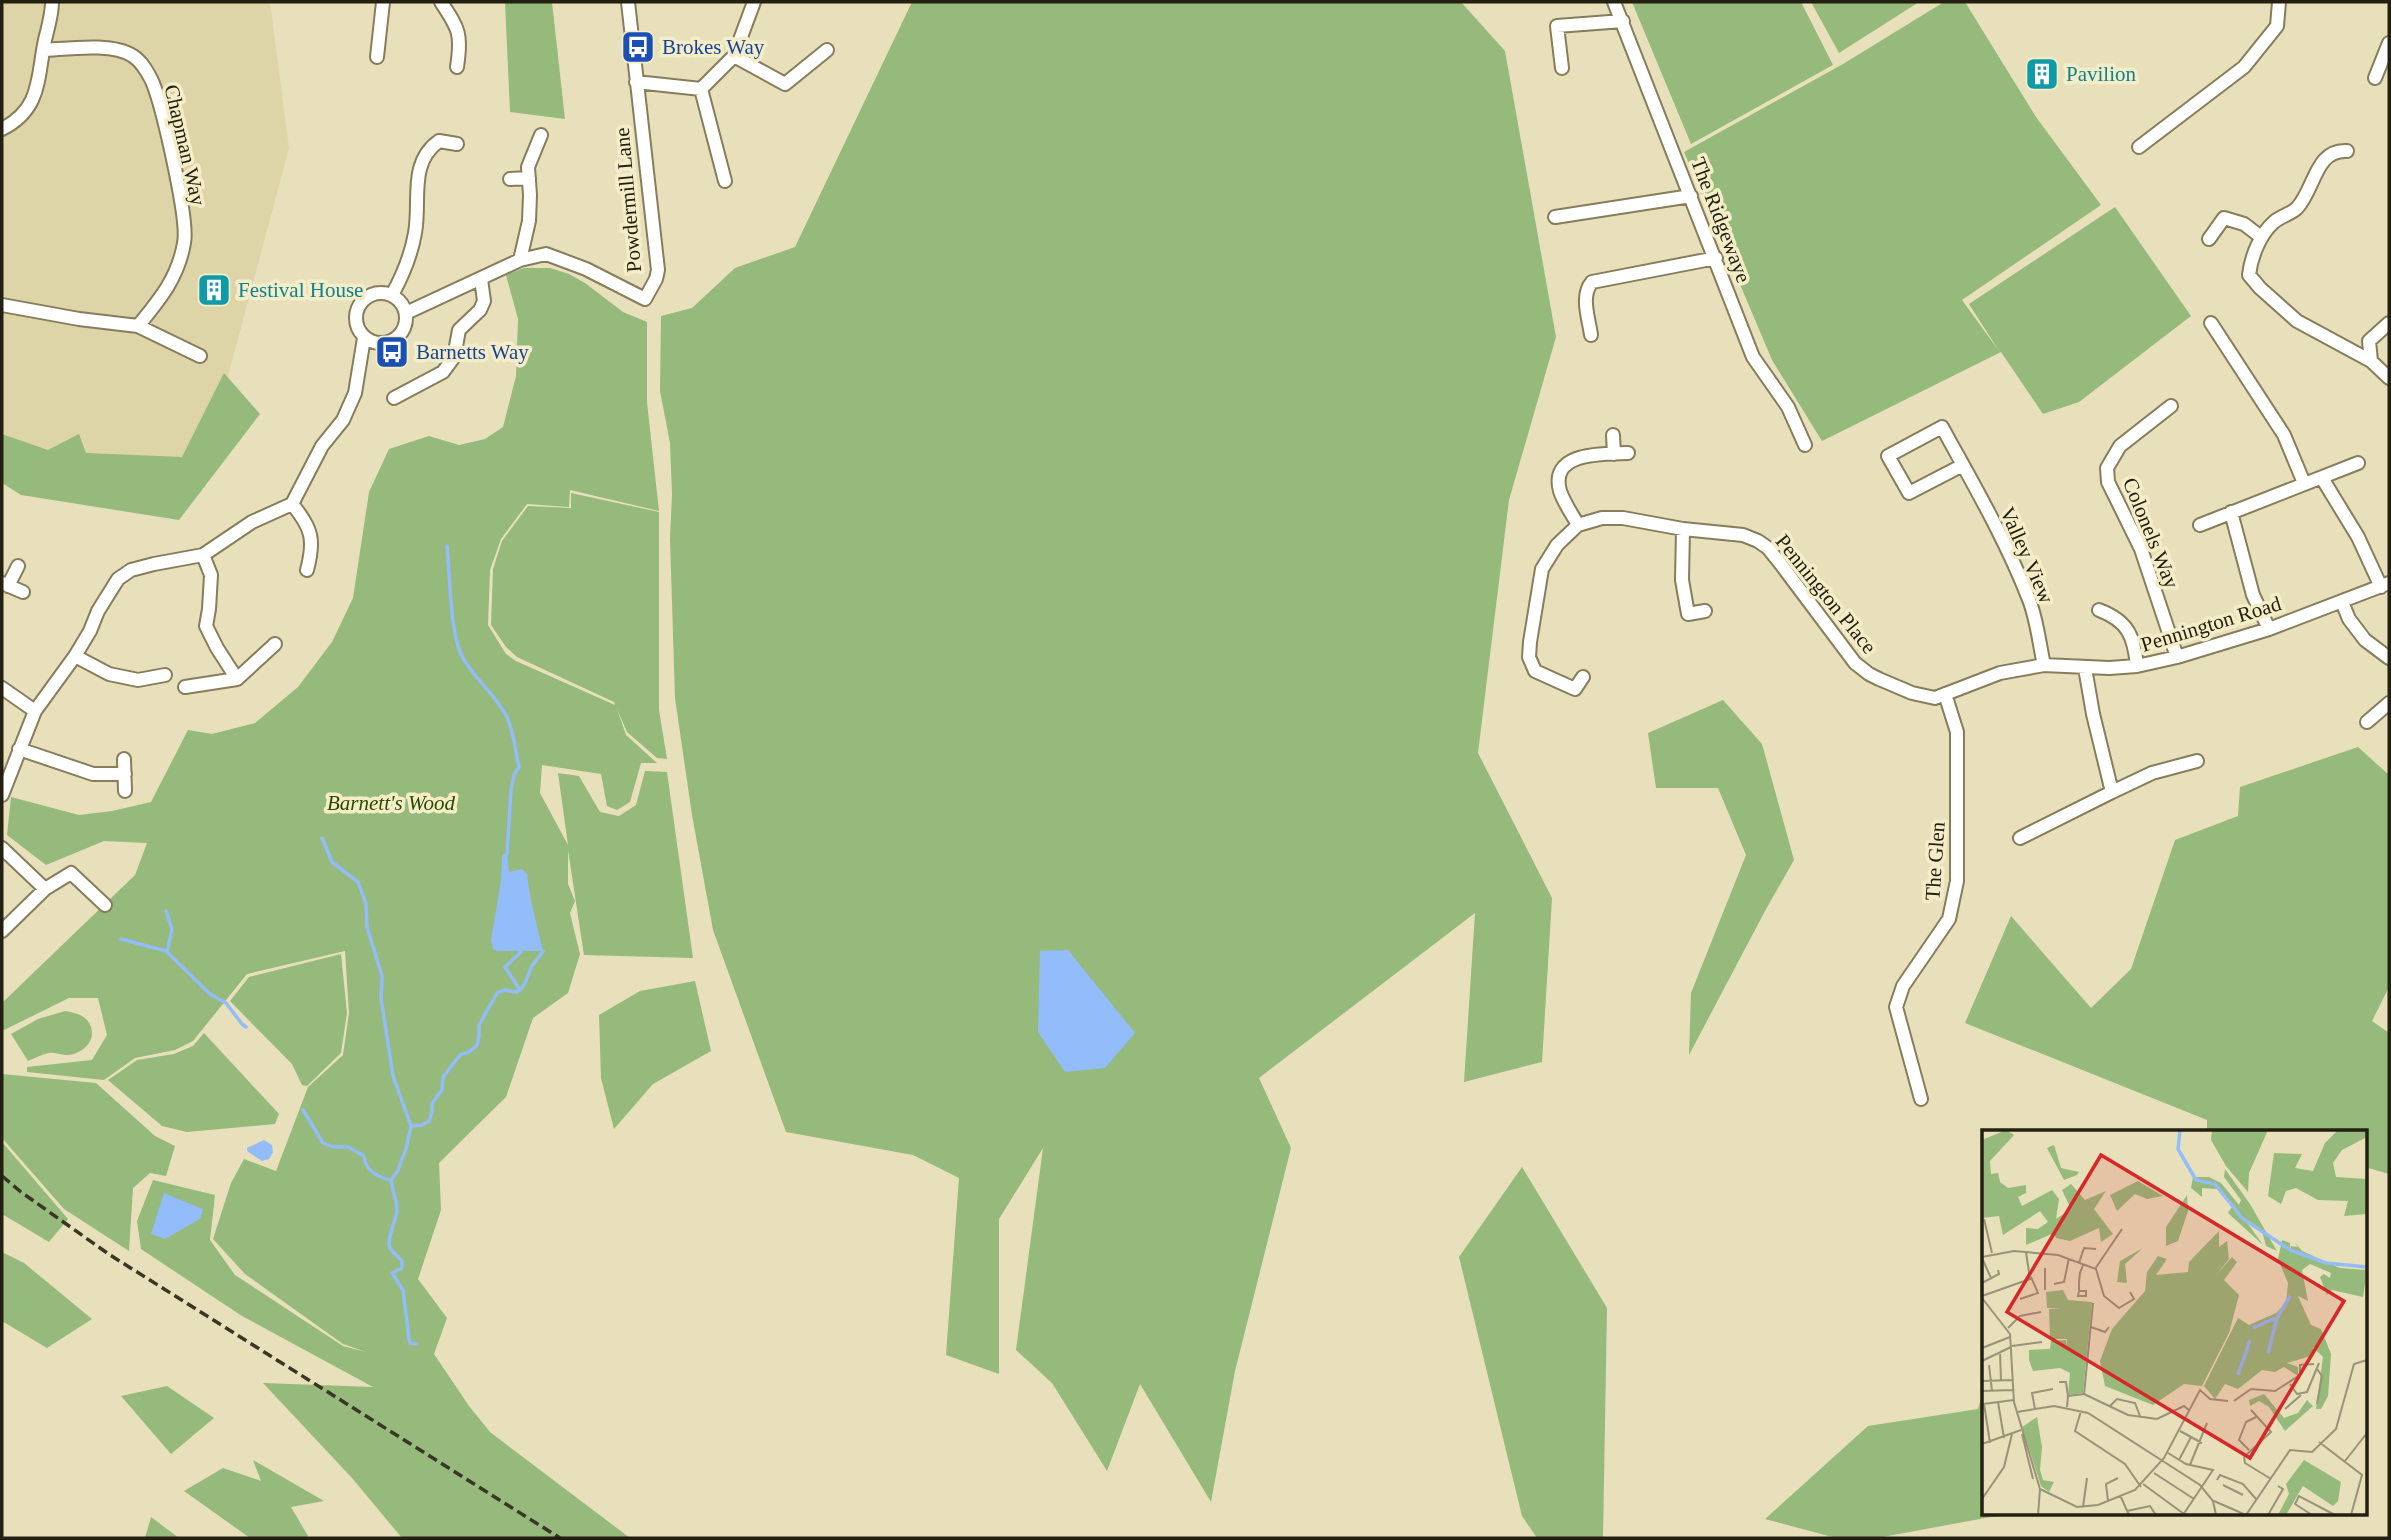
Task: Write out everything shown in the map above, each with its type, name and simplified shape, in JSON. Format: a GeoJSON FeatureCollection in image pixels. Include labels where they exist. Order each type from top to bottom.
{"type":"FeatureCollection","features":[{"type":"Feature","properties":{"kind":"street"},"geometry":{"type":"LineString","coordinates":[[2,129],[11,125],[25,110],[38,90],[52,2]]}},
{"type":"Feature","properties":{"kind":"street"},"geometry":{"type":"LineString","coordinates":[[377,57],[383,2]]}},
{"type":"Feature","properties":{"kind":"street"},"geometry":{"type":"LineString","coordinates":[[441,2],[457,26],[461,46],[457,67]]}},
{"type":"Feature","properties":{"kind":"street","name":"Powdermill Lane"},"geometry":{"type":"LineString","coordinates":[[406,313],[520,260],[546,254],[586,269],[645,299],[658,270],[628,2]]}},
{"type":"Feature","properties":{"kind":"street"},"geometry":{"type":"LineString","coordinates":[[701,89],[734,56],[754,2]]}},
{"type":"Feature","properties":{"kind":"street","name":"The Ridgewaye"},"geometry":{"type":"LineString","coordinates":[[1614,2],[1753,357],[1788,407],[1805,444]]}},
{"type":"Feature","properties":{"kind":"street"},"geometry":{"type":"LineString","coordinates":[[2139,147],[2244,67],[2277,26],[2280,2]]}},
{"type":"Feature","properties":{"kind":"street"},"geometry":{"type":"LineString","coordinates":[[1562,68],[1557,26],[1623,21]]}},
{"type":"Feature","properties":{"kind":"street"},"geometry":{"type":"LineString","coordinates":[[2375,78],[2389,43]]}},
{"type":"Feature","properties":{"kind":"street","name":"Chapman Way"},"geometry":{"type":"LineString","coordinates":[[43,50],[114,49],[131,54],[143,64],[153,83],[179,191],[185,241],[170,285],[138,326]]}},
{"type":"Feature","properties":{"kind":"street"},"geometry":{"type":"LineString","coordinates":[[734,56],[785,84],[827,50]]}},
{"type":"Feature","properties":{"kind":"street"},"geometry":{"type":"LineString","coordinates":[[636,82],[701,89]]}},
{"type":"Feature","properties":{"kind":"street"},"geometry":{"type":"LineString","coordinates":[[701,89],[725,181]]}},
{"type":"Feature","properties":{"kind":"street"},"geometry":{"type":"LineString","coordinates":[[520,260],[529,221],[528,167],[541,135]]}},
{"type":"Feature","properties":{"kind":"street"},"geometry":{"type":"LineString","coordinates":[[392,295],[405,271],[413,247],[420,167],[424,155],[431,139],[457,144]]}},
{"type":"Feature","properties":{"kind":"street"},"geometry":{"type":"LineString","coordinates":[[2347,151],[2336,151],[2325,158],[2297,208],[2274,222],[2261,237],[2249,275],[2297,321],[2371,361],[2389,378]]}},
{"type":"Feature","properties":{"kind":"street"},"geometry":{"type":"LineString","coordinates":[[510,178],[529,178]]}},
{"type":"Feature","properties":{"kind":"street"},"geometry":{"type":"LineString","coordinates":[[1555,217],[1691,196]]}},
{"type":"Feature","properties":{"kind":"street"},"geometry":{"type":"LineString","coordinates":[[2209,239],[2224,218],[2244,224],[2261,237]]}},
{"type":"Feature","properties":{"kind":"street"},"geometry":{"type":"LineString","coordinates":[[1591,335],[1586,289],[1592,282],[1716,258]]}},
{"type":"Feature","properties":{"kind":"street"},"geometry":{"type":"LineString","coordinates":[[394,398],[443,372],[454,357],[459,330],[480,310],[484,300],[481,279]]}},
{"type":"Feature","properties":{"kind":"street"},"geometry":{"type":"LineString","coordinates":[[377,293],[392,295],[399,300],[406,313],[405,329],[394,340],[379,344],[364,338],[356,324],[358,308],[369,296],[377,293]]}},
{"type":"Feature","properties":{"kind":"street"},"geometry":{"type":"LineString","coordinates":[[2,305],[138,326],[200,356]]}},
{"type":"Feature","properties":{"kind":"street"},"geometry":{"type":"LineString","coordinates":[[2211,323],[2284,435],[2304,483]]}},
{"type":"Feature","properties":{"kind":"street"},"geometry":{"type":"LineString","coordinates":[[2371,361],[2369,341],[2389,323]]}},
{"type":"Feature","properties":{"kind":"street"},"geometry":{"type":"LineString","coordinates":[[2,794],[35,711],[75,656],[103,601],[118,579],[131,570],[203,555],[252,522],[292,504],[322,446],[343,420],[355,393],[364,338]]}},
{"type":"Feature","properties":{"kind":"street","name":"Colonels Way"},"geometry":{"type":"LineString","coordinates":[[2171,406],[2120,446],[2107,468],[2108,482],[2141,549],[2177,657]]}},
{"type":"Feature","properties":{"kind":"street","name":"Valley View"},"geometry":{"type":"LineString","coordinates":[[1963,465],[1909,493],[1888,456],[1942,427],[1963,465],[2029,598],[2044,665]]}},
{"type":"Feature","properties":{"kind":"street"},"geometry":{"type":"LineString","coordinates":[[1613,435],[1614,454]]}},
{"type":"Feature","properties":{"kind":"street"},"geometry":{"type":"LineString","coordinates":[[1583,677],[1575,689],[1535,671],[1529,657],[1542,569],[1557,545],[1578,525],[1561,494],[1561,471],[1566,463],[1580,456],[1628,453]]}},
{"type":"Feature","properties":{"kind":"street"},"geometry":{"type":"LineString","coordinates":[[2200,526],[2358,463]]}},
{"type":"Feature","properties":{"kind":"street"},"geometry":{"type":"LineString","coordinates":[[2322,478],[2385,585]]}},
{"type":"Feature","properties":{"kind":"street"},"geometry":{"type":"LineString","coordinates":[[292,504],[302,516],[313,539],[307,570]]}},
{"type":"Feature","properties":{"kind":"street"},"geometry":{"type":"LineString","coordinates":[[2231,512],[2253,595],[2269,629]]}},
{"type":"Feature","properties":{"kind":"street","name":"Pennington Place"},"geometry":{"type":"LineString","coordinates":[[1578,525],[1602,518],[1623,518],[1683,530],[1743,535],[1758,541],[1768,548],[1855,663],[1879,679]]}},
{"type":"Feature","properties":{"kind":"street"},"geometry":{"type":"LineString","coordinates":[[1683,530],[1682,580],[1688,614],[1705,611]]}},
{"type":"Feature","properties":{"kind":"street"},"geometry":{"type":"LineString","coordinates":[[203,555],[211,575],[206,626],[237,679]]}},
{"type":"Feature","properties":{"kind":"street"},"geometry":{"type":"LineString","coordinates":[[18,566],[5,584],[23,592]]}},
{"type":"Feature","properties":{"kind":"street","name":"Pennington Road"},"geometry":{"type":"LineString","coordinates":[[1879,679],[1912,693],[1935,698],[2000,673],[2044,665],[2085,668],[2137,666],[2177,657],[2269,629],[2385,585]]}},
{"type":"Feature","properties":{"kind":"street"},"geometry":{"type":"LineString","coordinates":[[2342,603],[2349,619],[2365,640],[2389,658]]}},
{"type":"Feature","properties":{"kind":"street"},"geometry":{"type":"LineString","coordinates":[[2099,610],[2118,617],[2135,643],[2137,666]]}},
{"type":"Feature","properties":{"kind":"street"},"geometry":{"type":"LineString","coordinates":[[185,687],[237,679],[275,644]]}},
{"type":"Feature","properties":{"kind":"street"},"geometry":{"type":"LineString","coordinates":[[75,656],[109,674],[138,680],[165,675]]}},
{"type":"Feature","properties":{"kind":"street"},"geometry":{"type":"LineString","coordinates":[[2085,668],[2112,792]]}},
{"type":"Feature","properties":{"kind":"street"},"geometry":{"type":"LineString","coordinates":[[2,688],[35,711]]}},
{"type":"Feature","properties":{"kind":"street","name":"The Glen"},"geometry":{"type":"LineString","coordinates":[[1921,1099],[1896,1007],[1903,986],[1949,919],[1957,881],[1957,732],[1945,694]]}},
{"type":"Feature","properties":{"kind":"street"},"geometry":{"type":"LineString","coordinates":[[2367,722],[2389,703]]}},
{"type":"Feature","properties":{"kind":"street"},"geometry":{"type":"LineString","coordinates":[[19,749],[93,774],[125,774]]}},
{"type":"Feature","properties":{"kind":"street"},"geometry":{"type":"LineString","coordinates":[[124,759],[125,791]]}},
{"type":"Feature","properties":{"kind":"street"},"geometry":{"type":"LineString","coordinates":[[2020,838],[2152,773],[2197,761]]}},
{"type":"Feature","properties":{"kind":"street"},"geometry":{"type":"LineString","coordinates":[[2,848],[45,889]]}},
{"type":"Feature","properties":{"kind":"street"},"geometry":{"type":"LineString","coordinates":[[2,931],[45,889],[71,873],[105,905]]}},
{"type":"Feature","properties":{"kind":"shaded area"},"geometry":{"type":"Polygon","coordinates":[[[2,2],[270,2],[289,148],[197,492],[2,463],[2,2]]]}},
{"type":"Feature","properties":{"kind":"green space"},"geometry":{"type":"Polygon","coordinates":[[[505,2],[552,2],[565,119],[510,112],[505,2]]]}},
{"type":"Feature","properties":{"kind":"green space"},"geometry":{"type":"Polygon","coordinates":[[[912,2],[1461,2],[1505,51],[1556,337],[1509,500],[1478,753],[1552,898],[1542,1062],[1464,1082],[1475,913],[1259,1078],[1291,1148],[1235,1371],[1211,1502],[1140,1384],[1107,1471],[1052,1383],[1016,1350],[1043,1148],[999,1219],[999,1374],[946,1355],[959,1178],[913,1155],[786,1132],[713,930],[692,815],[675,698],[670,539],[672,494],[670,443],[660,391],[661,316],[692,308],[735,268],[795,247],[912,2]]]}},
{"type":"Feature","properties":{"kind":"green space"},"geometry":{"type":"Polygon","coordinates":[[[1632,2],[1801,2],[1833,65],[1691,144],[1632,2]]]}},
{"type":"Feature","properties":{"kind":"green space"},"geometry":{"type":"Polygon","coordinates":[[[1811,2],[1919,2],[1839,53],[1811,2]]]}},
{"type":"Feature","properties":{"kind":"green space"},"geometry":{"type":"Polygon","coordinates":[[[1944,2],[1965,2],[2036,117],[2101,205],[1962,300],[1999,351],[1969,304],[2115,207],[2191,316],[2079,402],[2043,414],[2001,352],[1822,441],[1772,360],[1684,152],[1843,64],[1944,2]]]}},
{"type":"Feature","properties":{"kind":"green space","name":"Barnett's Wood"},"geometry":{"type":"Polygon","coordinates":[[[524,268],[550,268],[569,274],[623,312],[647,322],[647,402],[659,511],[570,490],[569,507],[527,504],[501,539],[490,570],[488,625],[506,654],[516,661],[615,705],[614,702],[517,657],[506,647],[491,625],[493,569],[502,541],[528,506],[571,508],[571,493],[659,512],[659,710],[667,759],[657,758],[627,732],[617,709],[626,735],[657,763],[641,763],[630,802],[617,810],[607,806],[601,774],[542,765],[540,793],[568,845],[558,773],[579,776],[600,812],[619,816],[636,805],[645,771],[667,772],[693,958],[584,955],[568,850],[568,884],[575,901],[570,913],[580,954],[568,993],[533,1018],[506,1097],[439,1163],[441,1210],[418,1279],[447,1318],[434,1354],[490,1432],[630,1538],[402,1538],[352,1478],[263,1383],[373,1387],[242,1316],[141,1249],[137,1221],[153,1180],[215,1195],[210,1240],[235,1275],[343,1346],[366,1352],[343,1344],[245,1274],[213,1239],[231,1183],[244,1159],[276,1171],[308,1087],[343,1055],[349,1013],[345,951],[247,974],[193,1041],[175,1050],[135,1058],[104,1080],[27,1072],[27,1067],[92,1060],[107,1035],[98,998],[69,998],[2,1031],[2,1003],[135,875],[147,843],[104,841],[46,865],[7,835],[11,797],[79,815],[151,802],[188,730],[212,734],[255,723],[298,687],[332,642],[353,598],[369,492],[389,449],[429,436],[459,445],[485,439],[503,427],[516,376],[518,319],[506,275],[524,268]]]}},
{"type":"Feature","properties":{"kind":"green space"},"geometry":{"type":"Polygon","coordinates":[[[224,373],[260,414],[179,520],[21,495],[2,483],[2,434],[48,450],[79,434],[86,453],[182,457],[224,373]]]}},
{"type":"Feature","properties":{"kind":"green space"},"geometry":{"type":"Polygon","coordinates":[[[1723,700],[1762,744],[1794,860],[1689,1055],[1691,993],[1746,855],[1718,788],[1656,788],[1648,733],[1723,700]]]}},
{"type":"Feature","properties":{"kind":"green space"},"geometry":{"type":"Polygon","coordinates":[[[2358,747],[2389,775],[2389,987],[2372,1021],[2389,1033],[2389,1174],[2366,1167],[2366,1130],[2207,1130],[2207,1120],[1965,1023],[2011,916],[2091,1008],[2131,969],[2175,840],[2238,816],[2240,787],[2358,747]]]}},
{"type":"Feature","properties":{"kind":"green space"},"geometry":{"type":"Polygon","coordinates":[[[341,954],[347,1013],[341,1053],[307,1086],[302,1085],[292,1064],[230,1001],[249,977],[341,954]]]}},
{"type":"Feature","properties":{"kind":"green space"},"geometry":{"type":"Polygon","coordinates":[[[695,981],[711,1051],[653,1084],[614,1129],[601,1078],[599,1015],[640,991],[695,981]]]}},
{"type":"Feature","properties":{"kind":"green space"},"geometry":{"type":"Polygon","coordinates":[[[65,1011],[87,1020],[92,1033],[89,1043],[71,1054],[49,1053],[28,1061],[11,1034],[38,1019],[65,1011]]]}},
{"type":"Feature","properties":{"kind":"green space"},"geometry":{"type":"Polygon","coordinates":[[[204,1033],[279,1114],[275,1124],[187,1132],[162,1126],[108,1080],[137,1060],[174,1054],[193,1046],[204,1033]]]}},
{"type":"Feature","properties":{"kind":"green space"},"geometry":{"type":"Polygon","coordinates":[[[2,1074],[96,1083],[155,1136],[175,1146],[166,1176],[150,1173],[133,1188],[129,1251],[64,1209],[2,1138],[2,1074]]]}},
{"type":"Feature","properties":{"kind":"green space"},"geometry":{"type":"Polygon","coordinates":[[[2,1142],[68,1219],[49,1242],[2,1214],[2,1142]]]}},
{"type":"Feature","properties":{"kind":"green space"},"geometry":{"type":"Polygon","coordinates":[[[1522,1167],[1607,1308],[1603,1538],[1537,1538],[1522,1516],[1459,1257],[1522,1167]]]}},
{"type":"Feature","properties":{"kind":"green space"},"geometry":{"type":"Polygon","coordinates":[[[2,1252],[24,1263],[92,1319],[47,1348],[2,1321],[2,1252]]]}},
{"type":"Feature","properties":{"kind":"green space"},"geometry":{"type":"Polygon","coordinates":[[[167,1386],[214,1418],[171,1454],[121,1396],[167,1386]]]}},
{"type":"Feature","properties":{"kind":"green space"},"geometry":{"type":"Polygon","coordinates":[[[1982,1395],[1982,1516],[1996,1516],[1877,1538],[1836,1538],[1765,1519],[1868,1426],[1978,1409],[1982,1395]]]}},
{"type":"Feature","properties":{"kind":"green space"},"geometry":{"type":"Polygon","coordinates":[[[253,1460],[324,1501],[291,1507],[308,1536],[306,1538],[250,1538],[184,1491],[223,1468],[261,1481],[253,1460]]]}},
{"type":"Feature","properties":{"kind":"green space"},"geometry":{"type":"Polygon","coordinates":[[[151,1517],[179,1538],[145,1538],[151,1517]]]}},
{"type":"Feature","properties":{"kind":"water"},"geometry":{"type":"Polygon","coordinates":[[[507,854],[509,872],[522,869],[527,874],[543,951],[493,949],[491,940],[501,881],[502,856],[507,854]]]}},
{"type":"Feature","properties":{"kind":"water"},"geometry":{"type":"Polygon","coordinates":[[[1068,950],[1135,1033],[1105,1068],[1065,1072],[1038,1032],[1040,951],[1068,950]]]}},
{"type":"Feature","properties":{"kind":"water"},"geometry":{"type":"Polygon","coordinates":[[[264,1140],[272,1145],[273,1152],[269,1159],[262,1161],[247,1151],[247,1148],[264,1140]]]}},
{"type":"Feature","properties":{"kind":"water"},"geometry":{"type":"Polygon","coordinates":[[[164,1193],[203,1209],[200,1219],[165,1239],[151,1234],[164,1193]]]}},
{"type":"Feature","properties":{"kind":"waterway"},"geometry":{"type":"LineString","coordinates":[[447,546],[457,644],[477,678],[506,715],[514,741],[519,767],[511,789],[507,854]]}},
{"type":"Feature","properties":{"kind":"waterway"},"geometry":{"type":"LineString","coordinates":[[322,838],[332,862],[358,882],[366,904],[367,927],[382,976],[381,998],[393,1076],[411,1126],[406,1149],[391,1180],[397,1209],[389,1244],[402,1261],[402,1268],[392,1273],[403,1290],[410,1343],[417,1344]]}},
{"type":"Feature","properties":{"kind":"waterway"},"geometry":{"type":"LineString","coordinates":[[166,911],[172,929],[167,952],[210,994],[226,1003],[246,1027]]}},
{"type":"Feature","properties":{"kind":"waterway"},"geometry":{"type":"LineString","coordinates":[[121,939],[166,951]]}},
{"type":"Feature","properties":{"kind":"waterway"},"geometry":{"type":"LineString","coordinates":[[411,1126],[429,1121],[432,1103],[442,1090],[443,1077],[460,1055],[477,1045],[479,1025],[497,993],[504,990],[517,992],[521,989],[543,951]]}},
{"type":"Feature","properties":{"kind":"waterway"},"geometry":{"type":"LineString","coordinates":[[520,990],[505,967],[521,952]]}},
{"type":"Feature","properties":{"kind":"waterway"},"geometry":{"type":"LineString","coordinates":[[303,1110],[323,1143],[333,1147],[348,1147],[364,1156],[373,1173],[391,1180]]}},
{"type":"Feature","properties":{"kind":"railway"},"geometry":{"type":"LineString","coordinates":[[2,1176],[110,1255],[560,1538]]}},
{"type":"Feature","properties":{"kind":"place","name":"Brokes Way"},"geometry":{"type":"Point","coordinates":[638,47]}},
{"type":"Feature","properties":{"kind":"place","name":"Pavilion"},"geometry":{"type":"Point","coordinates":[2042,74]}},
{"type":"Feature","properties":{"kind":"place","name":"Festival House"},"geometry":{"type":"Point","coordinates":[214,290]}},
{"type":"Feature","properties":{"kind":"place","name":"Barnetts Way"},"geometry":{"type":"Point","coordinates":[392,352]}}]}
